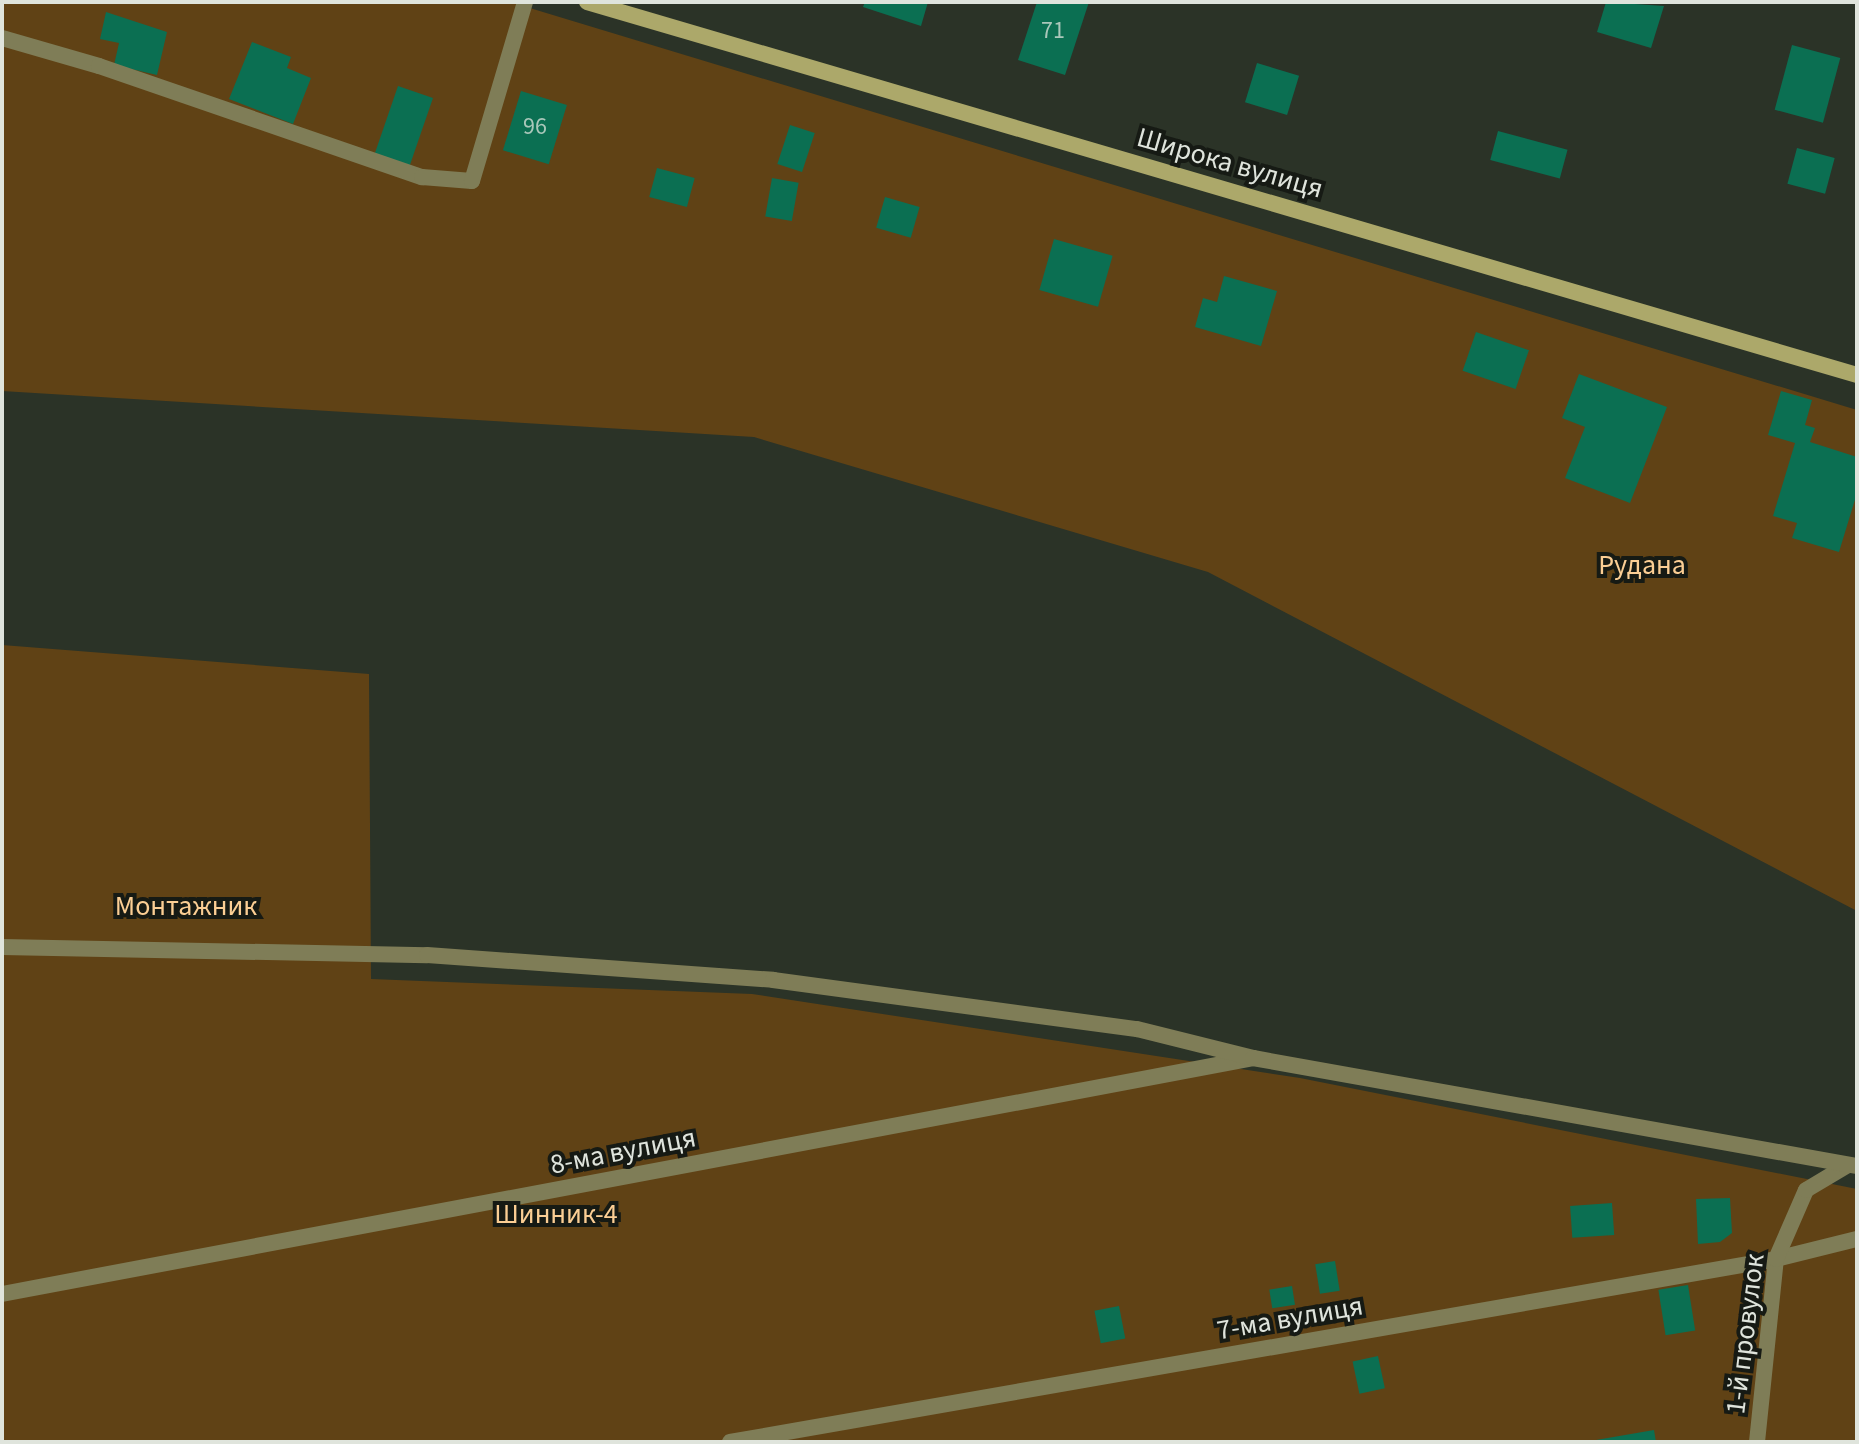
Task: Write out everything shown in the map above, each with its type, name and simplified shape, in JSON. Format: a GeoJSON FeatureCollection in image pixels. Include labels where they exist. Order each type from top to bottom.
{"type":"FeatureCollection","features":[{"type":"Feature","properties":{"kind":"street"},"geometry":{"type":"LineString","coordinates":[[2,38],[99,66],[422,177],[472,181],[525,2]]}},
{"type":"Feature","properties":{"kind":"street","name":"Широка вулиця"},"geometry":{"type":"LineString","coordinates":[[587,2],[1856,371]]}},
{"type":"Feature","properties":{"kind":"street"},"geometry":{"type":"LineString","coordinates":[[2,947],[427,955],[773,980],[1137,1029],[1253,1058],[1852,1166]]}},
{"type":"Feature","properties":{"kind":"street","name":"8-ма вулиця"},"geometry":{"type":"LineString","coordinates":[[2,1294],[1253,1058]]}},
{"type":"Feature","properties":{"kind":"street","name":"1-й провулок"},"geometry":{"type":"LineString","coordinates":[[1757,1442],[1776,1259],[1806,1190],[1852,1166]]}},
{"type":"Feature","properties":{"kind":"street","name":"7-ма вулиця"},"geometry":{"type":"LineString","coordinates":[[730,1442],[1776,1259],[1857,1239]]}},
{"type":"Feature","properties":{"kind":"green space","name":"Рудана"},"geometry":{"type":"Polygon","coordinates":[[[2,2],[510,2],[1857,410],[1857,911],[1208,572],[754,437],[2,391],[2,2]]]}},
{"type":"Feature","properties":{"kind":"green space","name":"Шинник-4"},"geometry":{"type":"Polygon","coordinates":[[[2,645],[369,674],[371,979],[752,994],[1300,1078],[1857,1189],[1857,1442],[2,1442],[2,645]]]}},
{"type":"Feature","properties":{"kind":"building"},"geometry":{"type":"Polygon","coordinates":[[[865,2],[928,2],[921,26],[863,7],[865,2]]]}},
{"type":"Feature","properties":{"kind":"building"},"geometry":{"type":"Polygon","coordinates":[[[1037,2],[1089,2],[1065,75],[1018,60],[1037,2]]]}},
{"type":"Feature","properties":{"kind":"building"},"geometry":{"type":"Polygon","coordinates":[[[1606,2],[1664,6],[1651,48],[1597,32],[1606,2]]]}},
{"type":"Feature","properties":{"kind":"building"},"geometry":{"type":"Polygon","coordinates":[[[106,12],[167,32],[157,75],[114,65],[119,43],[100,39],[106,12]]]}},
{"type":"Feature","properties":{"kind":"building"},"geometry":{"type":"Polygon","coordinates":[[[252,42],[291,57],[287,68],[311,78],[293,124],[229,99],[252,42]]]}},
{"type":"Feature","properties":{"kind":"building"},"geometry":{"type":"Polygon","coordinates":[[[1792,45],[1840,58],[1823,123],[1775,110],[1792,45]]]}},
{"type":"Feature","properties":{"kind":"building"},"geometry":{"type":"Polygon","coordinates":[[[1257,63],[1299,76],[1287,115],[1245,102],[1257,63]]]}},
{"type":"Feature","properties":{"kind":"building"},"geometry":{"type":"Polygon","coordinates":[[[398,86],[433,98],[409,168],[374,156],[398,86]]]}},
{"type":"Feature","properties":{"kind":"building"},"geometry":{"type":"Polygon","coordinates":[[[521,91],[567,105],[549,164],[503,150],[521,91]]]}},
{"type":"Feature","properties":{"kind":"building"},"geometry":{"type":"Polygon","coordinates":[[[790,125],[815,133],[802,172],[777,164],[790,125]]]}},
{"type":"Feature","properties":{"kind":"building"},"geometry":{"type":"Polygon","coordinates":[[[1498,131],[1568,150],[1560,179],[1490,160],[1498,131]]]}},
{"type":"Feature","properties":{"kind":"building"},"geometry":{"type":"Polygon","coordinates":[[[1797,148],[1835,158],[1825,194],[1787,184],[1797,148]]]}},
{"type":"Feature","properties":{"kind":"building"},"geometry":{"type":"Polygon","coordinates":[[[657,168],[695,178],[687,207],[649,197],[657,168]]]}},
{"type":"Feature","properties":{"kind":"building"},"geometry":{"type":"Polygon","coordinates":[[[772,178],[799,183],[792,221],[765,216],[772,178]]]}},
{"type":"Feature","properties":{"kind":"building"},"geometry":{"type":"Polygon","coordinates":[[[885,197],[920,207],[911,238],[876,228],[885,197]]]}},
{"type":"Feature","properties":{"kind":"building"},"geometry":{"type":"Polygon","coordinates":[[[1054,239],[1113,256],[1098,307],[1039,290],[1054,239]]]}},
{"type":"Feature","properties":{"kind":"building"},"geometry":{"type":"Polygon","coordinates":[[[1224,276],[1277,291],[1261,346],[1195,327],[1203,298],[1217,302],[1224,276]]]}},
{"type":"Feature","properties":{"kind":"building"},"geometry":{"type":"Polygon","coordinates":[[[1476,332],[1529,350],[1516,389],[1463,371],[1476,332]]]}},
{"type":"Feature","properties":{"kind":"building"},"geometry":{"type":"Polygon","coordinates":[[[1579,374],[1667,407],[1630,503],[1565,478],[1585,427],[1562,418],[1579,374]]]}},
{"type":"Feature","properties":{"kind":"building"},"geometry":{"type":"Polygon","coordinates":[[[1781,391],[1812,400],[1805,425],[1815,428],[1810,442],[1857,457],[1857,493],[1839,552],[1792,538],[1797,523],[1773,516],[1795,443],[1768,435],[1781,391]]]}},
{"type":"Feature","properties":{"kind":"building"},"geometry":{"type":"Polygon","coordinates":[[[1730,1198],[1732,1233],[1720,1242],[1698,1244],[1696,1199],[1730,1198]]]}},
{"type":"Feature","properties":{"kind":"building"},"geometry":{"type":"Polygon","coordinates":[[[1612,1203],[1614,1235],[1572,1238],[1570,1206],[1612,1203]]]}},
{"type":"Feature","properties":{"kind":"building"},"geometry":{"type":"Polygon","coordinates":[[[1335,1261],[1340,1291],[1320,1294],[1315,1264],[1335,1261]]]}},
{"type":"Feature","properties":{"kind":"building"},"geometry":{"type":"Polygon","coordinates":[[[1688,1285],[1695,1330],[1666,1335],[1658,1290],[1688,1285]]]}},
{"type":"Feature","properties":{"kind":"building"},"geometry":{"type":"Polygon","coordinates":[[[1292,1286],[1295,1305],[1272,1308],[1269,1290],[1292,1286]]]}},
{"type":"Feature","properties":{"kind":"building"},"geometry":{"type":"Polygon","coordinates":[[[1119,1306],[1125,1338],[1101,1343],[1094,1311],[1119,1306]]]}},
{"type":"Feature","properties":{"kind":"building"},"geometry":{"type":"Polygon","coordinates":[[[1378,1356],[1385,1388],[1359,1394],[1353,1361],[1378,1356]]]}},
{"type":"Feature","properties":{"kind":"building"},"geometry":{"type":"Polygon","coordinates":[[[1654,1430],[1656,1442],[1596,1442],[1596,1440],[1654,1430]]]}},
{"type":"Feature","properties":{"kind":"park label","name":"Монтажник"},"geometry":{"type":"Point","coordinates":[186,906]}}]}
